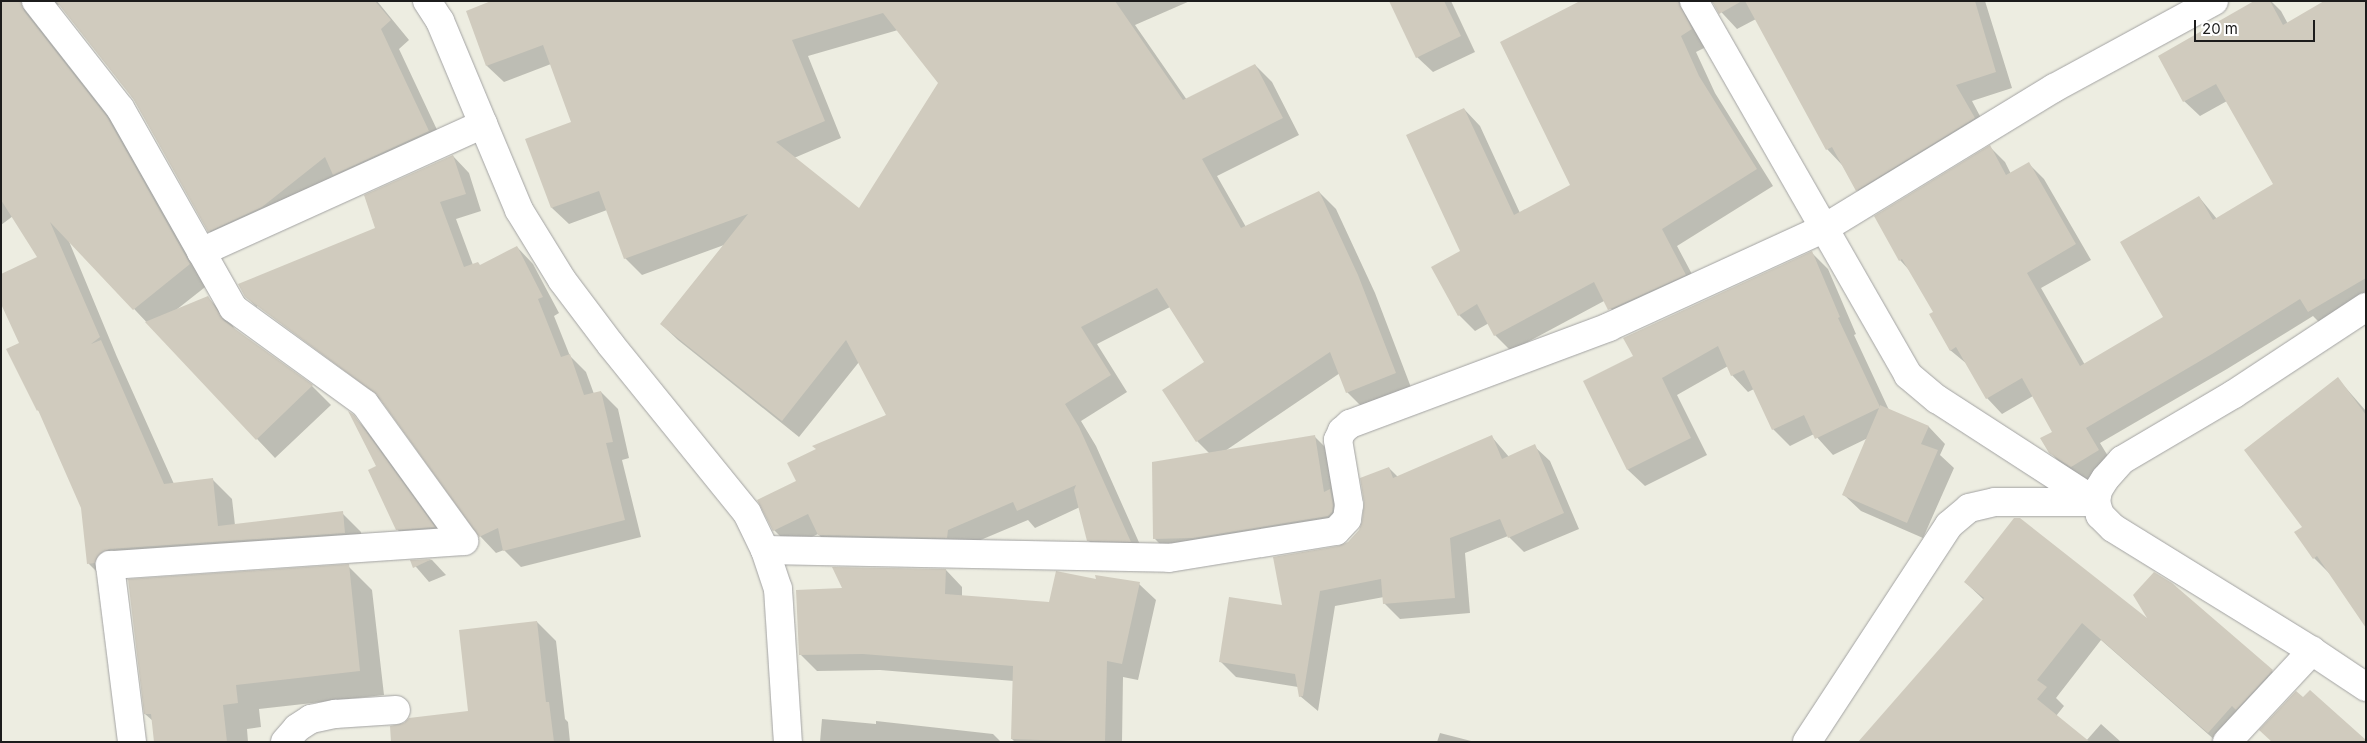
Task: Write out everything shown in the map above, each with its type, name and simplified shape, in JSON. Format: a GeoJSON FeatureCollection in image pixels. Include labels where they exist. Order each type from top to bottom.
{"type":"FeatureCollection","features":[{"type":"Feature","properties":{"kind":"street"},"geometry":{"type":"LineString","coordinates":[[36,1],[120,108],[233,308],[365,404],[464,541],[110,564],[132,742]]}},
{"type":"Feature","properties":{"kind":"street"},"geometry":{"type":"LineString","coordinates":[[427,1],[440,21],[519,210],[562,280],[611,345],[747,513],[765,550],[778,589],[788,742]]}},
{"type":"Feature","properties":{"kind":"street"},"geometry":{"type":"LineString","coordinates":[[1694,1],[1908,375],[1937,400],[2096,502]]}},
{"type":"Feature","properties":{"kind":"street"},"geometry":{"type":"LineString","coordinates":[[765,550],[1170,558],[1336,530],[1347,519],[1349,505],[1338,440],[1342,430],[1350,424],[1610,327],[1823,229],[2054,88],[2214,1]]}},
{"type":"Feature","properties":{"kind":"street"},"geometry":{"type":"LineString","coordinates":[[201,252],[483,124]]}},
{"type":"Feature","properties":{"kind":"street"},"geometry":{"type":"LineString","coordinates":[[2366,307],[2234,394],[2122,460],[2098,490],[2096,502],[2100,514],[2113,528],[2312,651],[2366,687]]}},
{"type":"Feature","properties":{"kind":"street"},"geometry":{"type":"LineString","coordinates":[[1807,742],[1949,526],[1969,508],[1995,502],[2096,502]]}},
{"type":"Feature","properties":{"kind":"street"},"geometry":{"type":"LineString","coordinates":[[2227,742],[2312,651]]}},
{"type":"Feature","properties":{"kind":"street"},"geometry":{"type":"LineString","coordinates":[[285,742],[296,728],[311,719],[335,714],[396,710]]}},
{"type":"Feature","properties":{"kind":"building"},"geometry":{"type":"Polygon","coordinates":[[[1,1],[21,1],[24,11],[107,117],[190,264],[133,310],[50,222],[100,337],[91,344],[101,340],[164,484],[213,478],[218,526],[343,511],[345,533],[109,549],[101,553],[95,563],[87,564],[81,508],[38,410],[6,349],[19,343],[1,304],[1,274],[37,257],[1,200],[1,1]]]}},
{"type":"Feature","properties":{"kind":"building"},"geometry":{"type":"Polygon","coordinates":[[[56,1],[375,1],[391,20],[381,29],[429,131],[333,175],[325,157],[262,207],[208,232],[134,100],[56,1]]]}},
{"type":"Feature","properties":{"kind":"building"},"geometry":{"type":"Polygon","coordinates":[[[491,1],[1115,1],[1183,100],[1255,64],[1283,118],[1202,159],[1241,228],[1319,191],[1358,275],[1396,373],[1346,393],[1330,352],[1196,442],[1162,390],[1204,362],[1157,288],[1081,327],[1111,375],[1065,404],[1079,427],[1131,542],[1087,541],[1074,490],[1076,485],[1017,511],[1013,502],[948,530],[947,538],[818,535],[808,514],[773,531],[757,500],[796,481],[787,463],[816,449],[812,446],[886,415],[846,340],[782,421],[660,324],[748,214],[624,259],[599,191],[551,208],[525,139],[571,122],[543,45],[486,66],[466,11],[491,1]],[[883,13],[792,40],[825,121],[776,142],[859,208],[938,83],[883,13]]]}},
{"type":"Feature","properties":{"kind":"building"},"geometry":{"type":"Polygon","coordinates":[[[1389,1],[1444,1],[1461,36],[1416,58],[1389,1]]]}},
{"type":"Feature","properties":{"kind":"building"},"geometry":{"type":"Polygon","coordinates":[[[1580,1],[1678,1],[1692,29],[1681,36],[1699,76],[1757,169],[1662,229],[1686,275],[1608,310],[1594,282],[1494,336],[1477,304],[1458,316],[1431,267],[1460,251],[1406,135],[1464,108],[1514,215],[1570,185],[1500,42],[1580,1]]]}},
{"type":"Feature","properties":{"kind":"building"},"geometry":{"type":"Polygon","coordinates":[[[1712,1],[1742,1],[1719,14],[1712,1]]]}},
{"type":"Feature","properties":{"kind":"building"},"geometry":{"type":"Polygon","coordinates":[[[1745,1],[1975,1],[1996,72],[1956,85],[1975,118],[1856,191],[1832,147],[1826,150],[1745,1]]]}},
{"type":"Feature","properties":{"kind":"building"},"geometry":{"type":"Polygon","coordinates":[[[2254,1],[2270,1],[2283,25],[2324,1],[2366,1],[2366,278],[2308,312],[2300,299],[2212,354],[2086,428],[2099,450],[2071,467],[2049,453],[2040,438],[2052,432],[2022,378],[1986,399],[1956,347],[1950,351],[1929,314],[1933,312],[1902,259],[1899,261],[1874,216],[1990,145],[2006,175],[2029,162],[2076,244],[2027,273],[2080,366],[2163,317],[2120,242],[2199,196],[2213,220],[2273,184],[2216,84],[2183,102],[2158,56],[2254,1]]]}},
{"type":"Feature","properties":{"kind":"building"},"geometry":{"type":"Polygon","coordinates":[[[453,155],[466,194],[440,202],[464,267],[478,262],[480,265],[517,246],[543,297],[538,299],[561,357],[570,354],[584,395],[601,391],[613,442],[606,443],[625,520],[503,551],[498,528],[479,537],[377,395],[245,297],[238,284],[375,228],[364,195],[453,155]]]}},
{"type":"Feature","properties":{"kind":"building"},"geometry":{"type":"Polygon","coordinates":[[[1812,251],[1840,317],[1838,318],[1880,407],[1880,405],[1929,426],[1921,444],[1938,450],[1907,523],[1842,495],[1879,408],[1815,439],[1804,415],[1772,430],[1744,370],[1731,376],[1718,346],[1662,378],[1691,438],[1627,470],[1583,381],[1633,356],[1623,338],[1812,251]]]}},
{"type":"Feature","properties":{"kind":"building"},"geometry":{"type":"Polygon","coordinates":[[[208,296],[224,321],[313,385],[256,440],[145,322],[208,296]]]}},
{"type":"Feature","properties":{"kind":"building"},"geometry":{"type":"Polygon","coordinates":[[[2338,377],[2366,415],[2366,628],[2317,556],[2313,559],[2294,532],[2302,527],[2244,450],[2338,377]]]}},
{"type":"Feature","properties":{"kind":"building"},"geometry":{"type":"Polygon","coordinates":[[[348,411],[354,415],[435,527],[396,530],[368,470],[376,466],[348,411]]]}},
{"type":"Feature","properties":{"kind":"building"},"geometry":{"type":"Polygon","coordinates":[[[1315,435],[1324,492],[1330,489],[1333,505],[1332,512],[1328,516],[1193,538],[1153,539],[1152,462],[1315,435]]]}},
{"type":"Feature","properties":{"kind":"building"},"geometry":{"type":"Polygon","coordinates":[[[1492,435],[1502,459],[1535,444],[1564,513],[1508,538],[1500,519],[1450,538],[1455,598],[1383,604],[1381,579],[1320,591],[1303,696],[1299,697],[1295,674],[1219,662],[1229,597],[1282,605],[1273,557],[1338,546],[1348,542],[1359,530],[1362,521],[1364,503],[1360,478],[1389,467],[1393,478],[1492,435]]]}},
{"type":"Feature","properties":{"kind":"building"},"geometry":{"type":"Polygon","coordinates":[[[2014,518],[2020,518],[2147,618],[2133,595],[2154,572],[2172,583],[2273,670],[2236,710],[2232,706],[2208,733],[2082,623],[2037,680],[2047,687],[2037,699],[2090,742],[1858,742],[1984,598],[1964,582],[2014,518]]]}},
{"type":"Feature","properties":{"kind":"building"},"geometry":{"type":"Polygon","coordinates":[[[432,559],[413,568],[410,560],[432,559]]]}},
{"type":"Feature","properties":{"kind":"building"},"geometry":{"type":"Polygon","coordinates":[[[349,564],[360,671],[236,685],[238,703],[223,705],[227,742],[154,742],[151,714],[144,714],[128,579],[349,564]]]}},
{"type":"Feature","properties":{"kind":"building"},"geometry":{"type":"Polygon","coordinates":[[[832,567],[946,569],[945,594],[1049,602],[1056,571],[1096,579],[1095,575],[1140,582],[1122,664],[1107,661],[1105,742],[1011,739],[1013,666],[863,654],[799,655],[796,590],[842,588],[832,567]]]}},
{"type":"Feature","properties":{"kind":"building"},"geometry":{"type":"Polygon","coordinates":[[[537,621],[546,702],[549,702],[554,742],[391,742],[390,726],[404,723],[409,718],[468,711],[459,630],[537,621]]]}},
{"type":"Feature","properties":{"kind":"building"},"geometry":{"type":"Polygon","coordinates":[[[2310,690],[2366,742],[2272,742],[2259,730],[2296,691],[2303,697],[2310,690]]]}}]}
